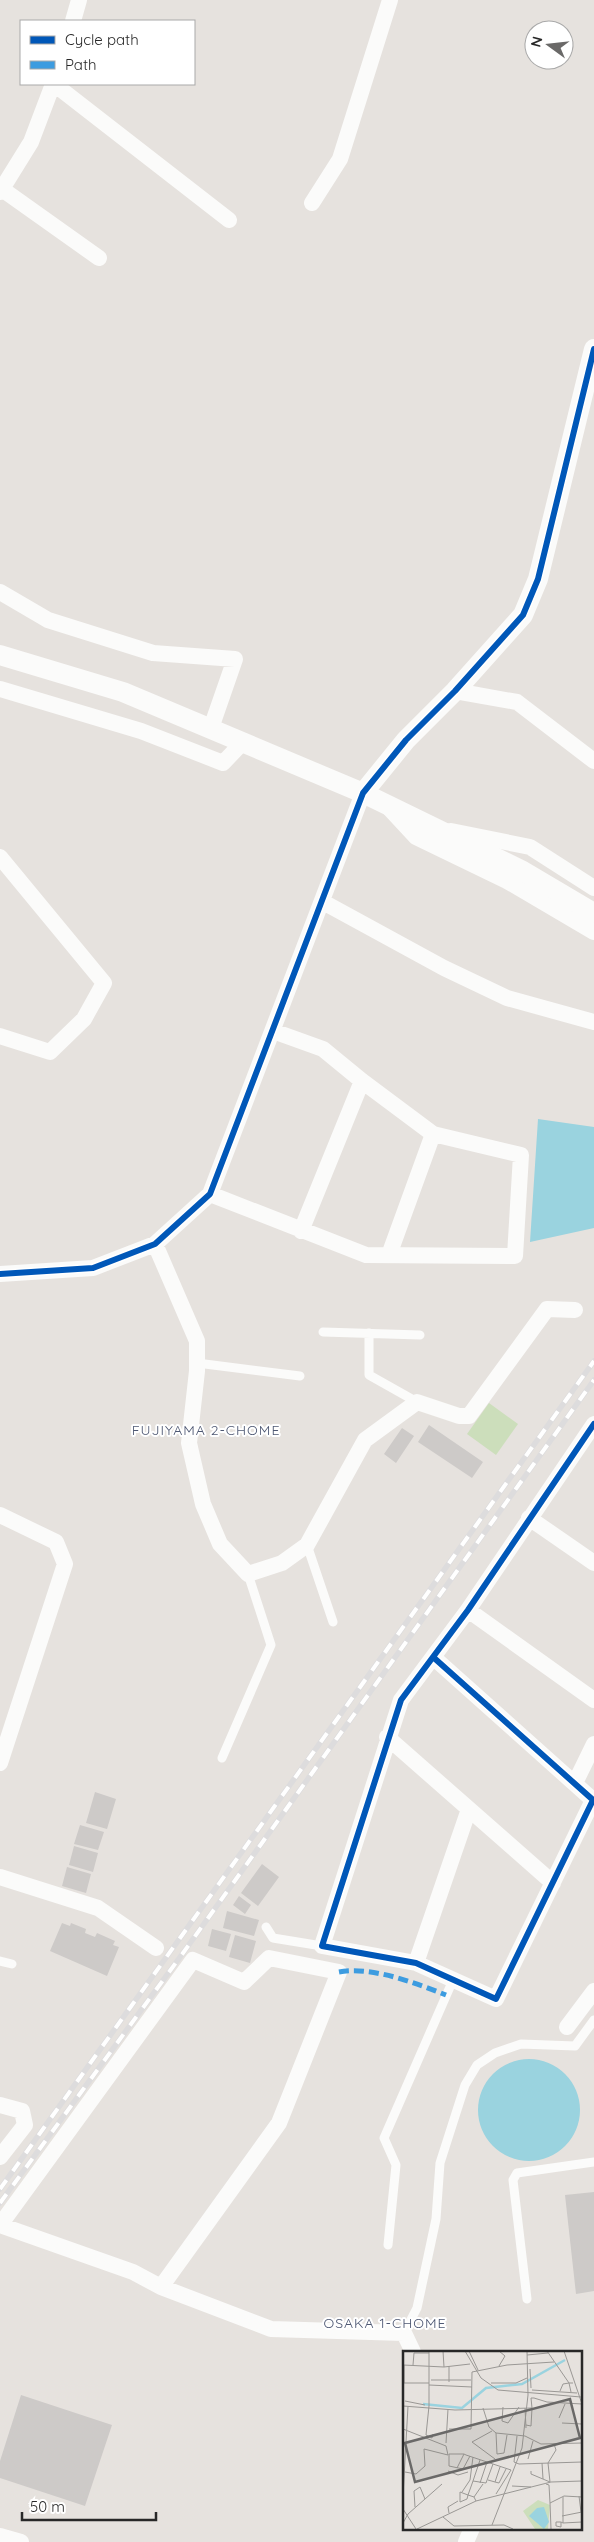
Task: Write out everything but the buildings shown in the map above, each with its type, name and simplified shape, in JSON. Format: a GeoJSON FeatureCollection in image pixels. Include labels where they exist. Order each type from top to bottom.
{"type":"FeatureCollection","features":[{"type":"Feature","properties":{"kind":"street"},"geometry":{"type":"LineString","coordinates":[[73,20],[79,0]]}},
{"type":"Feature","properties":{"kind":"street"},"geometry":{"type":"LineString","coordinates":[[312,203],[340,159],[390,0]]}},
{"type":"Feature","properties":{"kind":"street"},"geometry":{"type":"LineString","coordinates":[[54,85],[31,142],[1,191],[99,258]]}},
{"type":"Feature","properties":{"kind":"street"},"geometry":{"type":"LineString","coordinates":[[55,85],[229,220]]}},
{"type":"Feature","properties":{"kind":"street"},"geometry":{"type":"LineString","coordinates":[[0,1274],[93,1268],[155,1244],[210,1194],[363,793],[406,740],[455,691],[523,615],[538,579],[590,391],[594,349]]}},
{"type":"Feature","properties":{"kind":"street"},"geometry":{"type":"LineString","coordinates":[[0,592],[48,620],[153,653],[235,659],[211,728]]}},
{"type":"Feature","properties":{"kind":"street"},"geometry":{"type":"LineString","coordinates":[[0,655],[123,692],[363,793],[523,871],[594,913]]}},
{"type":"Feature","properties":{"kind":"street"},"geometry":{"type":"LineString","coordinates":[[0,689],[141,731],[223,763],[243,742]]}},
{"type":"Feature","properties":{"kind":"street"},"geometry":{"type":"LineString","coordinates":[[455,691],[517,702],[594,761]]}},
{"type":"Feature","properties":{"kind":"street"},"geometry":{"type":"LineString","coordinates":[[385,804],[416,837],[507,881],[594,932]]}},
{"type":"Feature","properties":{"kind":"street"},"geometry":{"type":"LineString","coordinates":[[434,828],[530,847],[594,888]]}},
{"type":"Feature","properties":{"kind":"street"},"geometry":{"type":"LineString","coordinates":[[0,857],[104,983],[84,1019],[50,1052],[0,1036]]}},
{"type":"Feature","properties":{"kind":"street"},"geometry":{"type":"LineString","coordinates":[[322,902],[444,968],[506,998],[594,1022]]}},
{"type":"Feature","properties":{"kind":"street"},"geometry":{"type":"LineString","coordinates":[[210,1194],[300,1231],[366,1255],[515,1256],[521,1155],[433,1134],[362,1082],[323,1049],[273,1031]]}},
{"type":"Feature","properties":{"kind":"street"},"geometry":{"type":"LineString","coordinates":[[300,1231],[362,1082]]}},
{"type":"Feature","properties":{"kind":"street"},"geometry":{"type":"LineString","coordinates":[[389,1255],[433,1134]]}},
{"type":"Feature","properties":{"kind":"street"},"geometry":{"type":"LineString","coordinates":[[155,1244],[197,1341],[197,1363],[189,1443],[203,1504],[220,1544],[248,1574],[282,1563],[307,1545],[365,1440],[418,1402],[459,1416],[469,1416],[547,1309],[575,1310]]}},
{"type":"Feature","properties":{"kind":"street"},"geometry":{"type":"LineString","coordinates":[[433,1657],[593,1800],[496,1999],[416,1963],[322,1946],[387,1737],[401,1700],[433,1657],[468,1610],[529,1518],[592,1433]]}},
{"type":"Feature","properties":{"kind":"street"},"geometry":{"type":"LineString","coordinates":[[0,1515],[56,1542],[65,1564],[0,1763]]}},
{"type":"Feature","properties":{"kind":"street"},"geometry":{"type":"LineString","coordinates":[[529,1518],[594,1563]]}},
{"type":"Feature","properties":{"kind":"street"},"geometry":{"type":"LineString","coordinates":[[468,1610],[594,1700]]}},
{"type":"Feature","properties":{"kind":"street"},"geometry":{"type":"LineString","coordinates":[[387,1737],[553,1883]]}},
{"type":"Feature","properties":{"kind":"street"},"geometry":{"type":"LineString","coordinates":[[575,1784],[594,1744]]}},
{"type":"Feature","properties":{"kind":"street"},"geometry":{"type":"LineString","coordinates":[[416,1963],[470,1809]]}},
{"type":"Feature","properties":{"kind":"street"},"geometry":{"type":"LineString","coordinates":[[0,1877],[98,1908],[156,1948]]}},
{"type":"Feature","properties":{"kind":"street"},"geometry":{"type":"LineString","coordinates":[[161,2287],[278,2123],[339,1972],[269,1958],[244,1982],[193,1960],[0,2225],[133,2272],[161,2287],[271,2329],[404,2333],[413,2351]]}},
{"type":"Feature","properties":{"kind":"street"},"geometry":{"type":"LineString","coordinates":[[567,2027],[594,1991]]}},
{"type":"Feature","properties":{"kind":"street"},"geometry":{"type":"LineString","coordinates":[[0,2105],[22,2111],[25,2125],[0,2157]]}},
{"type":"Feature","properties":{"kind":"street"},"geometry":{"type":"LineString","coordinates":[[466,2542],[471,2530]]}},
{"type":"Feature","properties":{"kind":"street"},"geometry":{"type":"LineString","coordinates":[[0,2536],[21,2542]]}},
{"type":"Feature","properties":{"kind":"lane"},"geometry":{"type":"LineString","coordinates":[[323,1332],[420,1335]]}},
{"type":"Feature","properties":{"kind":"lane"},"geometry":{"type":"LineString","coordinates":[[369,1333],[370,1375],[418,1402]]}},
{"type":"Feature","properties":{"kind":"lane"},"geometry":{"type":"LineString","coordinates":[[197,1363],[300,1376]]}},
{"type":"Feature","properties":{"kind":"lane"},"geometry":{"type":"LineString","coordinates":[[307,1545],[333,1622]]}},
{"type":"Feature","properties":{"kind":"lane"},"geometry":{"type":"LineString","coordinates":[[222,1758],[271,1645],[248,1574]]}},
{"type":"Feature","properties":{"kind":"lane"},"geometry":{"type":"LineString","coordinates":[[266,1927],[273,1938],[322,1946]]}},
{"type":"Feature","properties":{"kind":"lane"},"geometry":{"type":"LineString","coordinates":[[0,1961],[12,1964]]}},
{"type":"Feature","properties":{"kind":"lane"},"geometry":{"type":"LineString","coordinates":[[388,2244],[396,2165],[384,2138],[453,1980]]}},
{"type":"Feature","properties":{"kind":"lane"},"geometry":{"type":"LineString","coordinates":[[404,2333],[417,2308],[434,2228],[440,2163],[469,2078],[477,2066],[495,2053],[521,2044],[575,2046],[594,2020]]}},
{"type":"Feature","properties":{"kind":"lane"},"geometry":{"type":"LineString","coordinates":[[527,2299],[513,2180],[517,2173],[594,2162]]}},
{"type":"Feature","properties":{"kind":"green space"},"geometry":{"type":"Polygon","coordinates":[[[489,1403],[518,1424],[496,1455],[467,1434],[489,1403]]]}},
{"type":"Feature","properties":{"kind":"water"},"geometry":{"type":"Polygon","coordinates":[[[538,1119],[594,1127],[594,1228],[530,1242],[538,1119]]]}},
{"type":"Feature","properties":{"kind":"water"},"geometry":{"type":"Polygon","coordinates":[[[529,2059],[549,2063],[565,2074],[576,2090],[580,2110],[576,2130],[565,2146],[549,2157],[529,2161],[509,2157],[493,2146],[482,2130],[478,2110],[482,2090],[493,2074],[509,2063],[529,2059]]]}},
{"type":"Feature","properties":{"kind":"railway"},"geometry":{"type":"LineString","coordinates":[[0,2189],[594,1361]]}},
{"type":"Feature","properties":{"kind":"railway"},"geometry":{"type":"LineString","coordinates":[[0,2203],[183,1953],[594,1380]]}},
{"type":"Feature","properties":{"kind":"marked path"},"geometry":{"type":"LineString","coordinates":[[339,1972],[365,1971],[379,1973],[446,1995]]}},
{"type":"Feature","properties":{"kind":"cycle path"},"geometry":{"type":"LineString","coordinates":[[0,1274],[93,1268],[155,1244],[210,1194],[363,793],[406,740],[455,691],[523,615],[538,579],[594,349]]}},
{"type":"Feature","properties":{"kind":"cycle path"},"geometry":{"type":"LineString","coordinates":[[433,1657],[593,1800],[496,1999],[416,1963],[322,1946],[401,1700],[468,1610],[594,1424]]}},
{"type":"Feature","properties":{"kind":"district","name":"FUJIYAMA 2-CHOME"},"geometry":{"type":"Point","coordinates":[206,1430]}},
{"type":"Feature","properties":{"kind":"district","name":"OSAKA 1-CHOME"},"geometry":{"type":"Point","coordinates":[385,2323]}}]}
